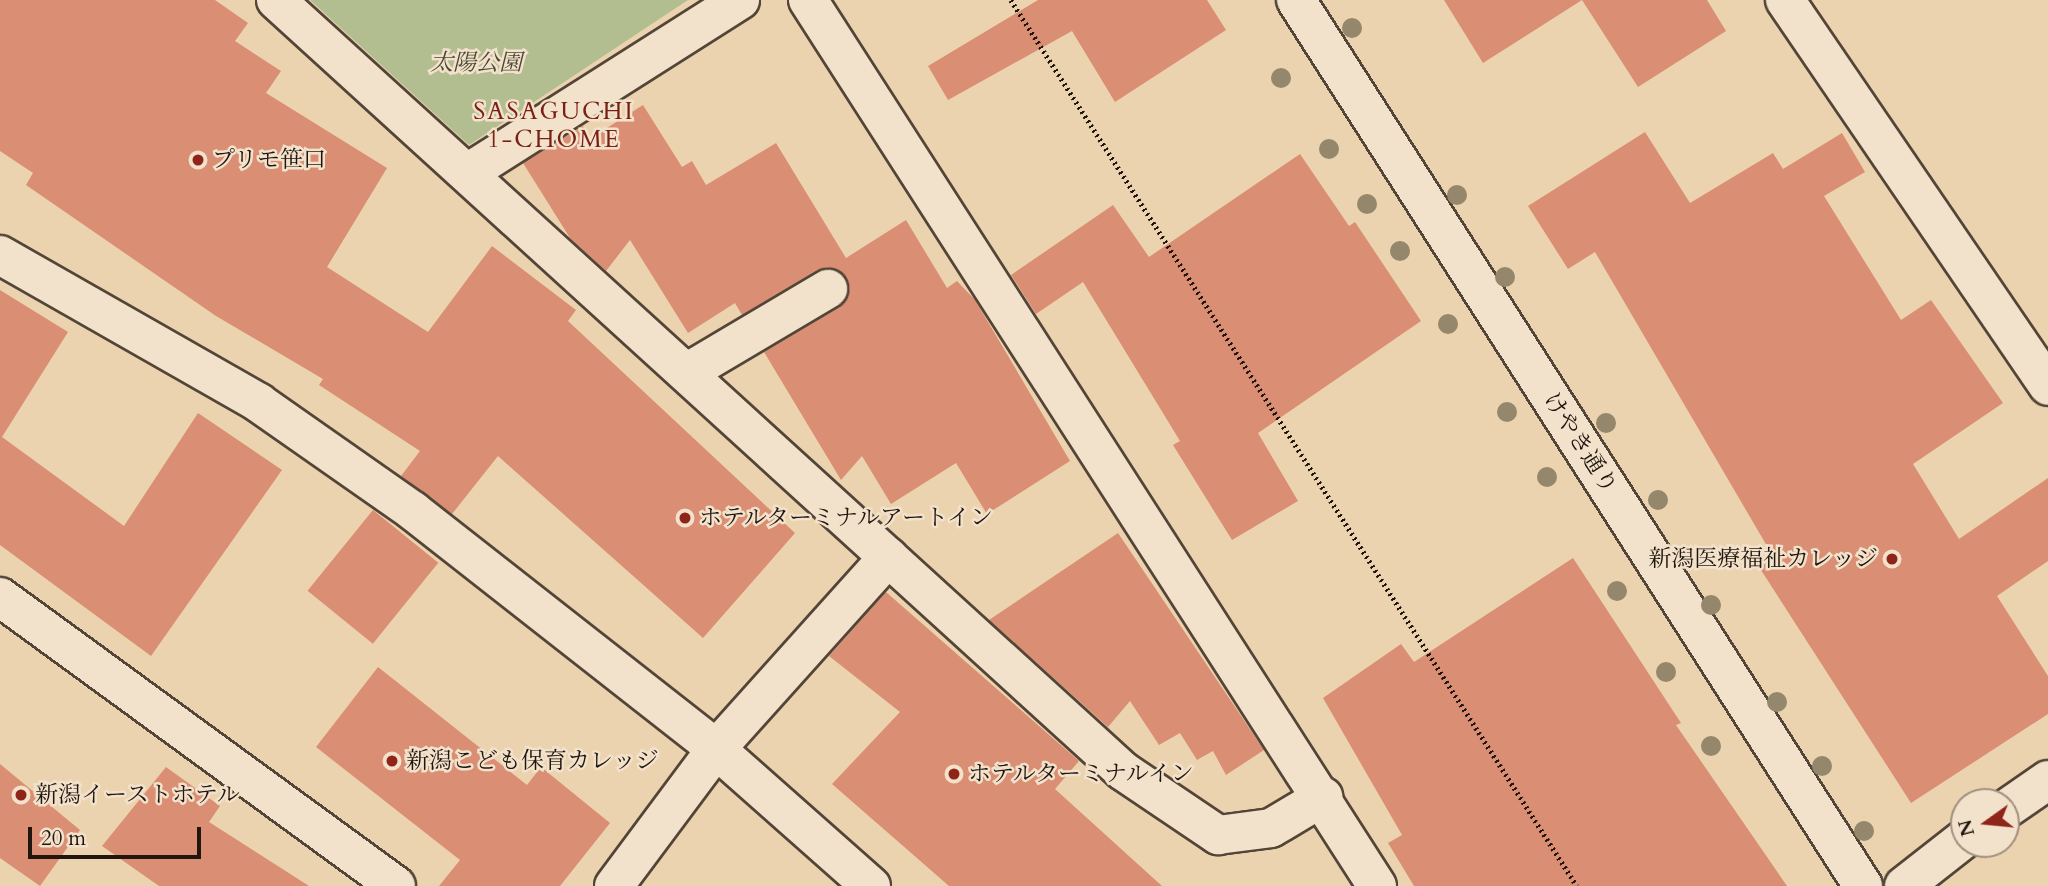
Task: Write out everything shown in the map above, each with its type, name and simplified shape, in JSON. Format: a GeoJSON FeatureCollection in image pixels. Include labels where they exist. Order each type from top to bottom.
{"type":"FeatureCollection","features":[{"type":"Feature","properties":{"kind":"street"},"geometry":{"type":"LineString","coordinates":[[276,0],[469,172],[1123,771],[1217,835],[1271,828],[1323,797]]}},
{"type":"Feature","properties":{"kind":"street"},"geometry":{"type":"LineString","coordinates":[[469,172],[740,0]]}},
{"type":"Feature","properties":{"kind":"street"},"geometry":{"type":"LineString","coordinates":[[808,0],[1323,797],[1377,886]]}},
{"type":"Feature","properties":{"kind":"street","name":"けやき通り"},"geometry":{"type":"LineString","coordinates":[[1296,0],[1863,886]]}},
{"type":"Feature","properties":{"kind":"street"},"geometry":{"type":"LineString","coordinates":[[1785,0],[2048,386]]}},
{"type":"Feature","properties":{"kind":"street"},"geometry":{"type":"LineString","coordinates":[[0,255],[259,403],[413,511],[716,750],[871,886]]}},
{"type":"Feature","properties":{"kind":"street"},"geometry":{"type":"LineString","coordinates":[[688,372],[828,289]]}},
{"type":"Feature","properties":{"kind":"street"},"geometry":{"type":"LineString","coordinates":[[614,886],[716,750],[888,556]]}},
{"type":"Feature","properties":{"kind":"street"},"geometry":{"type":"LineString","coordinates":[[0,597],[396,886]]}},
{"type":"Feature","properties":{"kind":"street"},"geometry":{"type":"LineString","coordinates":[[2020,800],[2048,780]]}},
{"type":"Feature","properties":{"kind":"street"},"geometry":{"type":"LineString","coordinates":[[1904,886],[1950,850]]}},
{"type":"Feature","properties":{"kind":"path"},"geometry":{"type":"LineString","coordinates":[[1011,0],[1577,886]]}},
{"type":"Feature","properties":{"kind":"green space","name":"太陽公園"},"geometry":{"type":"Polygon","coordinates":[[[310,0],[688,0],[469,145],[310,0]]]}},
{"type":"Feature","properties":{"kind":"building"},"geometry":{"type":"Polygon","coordinates":[[[0,0],[215,0],[248,23],[235,41],[281,71],[266,93],[387,168],[327,267],[428,332],[492,246],[576,310],[568,321],[795,533],[703,638],[498,456],[452,514],[401,476],[420,451],[319,385],[323,379],[216,316],[26,185],[33,173],[0,151],[0,0]]]}},
{"type":"Feature","properties":{"kind":"building"},"geometry":{"type":"Polygon","coordinates":[[[1038,0],[1207,0],[1226,30],[1115,102],[1072,31],[948,100],[928,66],[1038,0]]]}},
{"type":"Feature","properties":{"kind":"building"},"geometry":{"type":"Polygon","coordinates":[[[1444,0],[1582,0],[1483,63],[1444,0]]]}},
{"type":"Feature","properties":{"kind":"building"},"geometry":{"type":"Polygon","coordinates":[[[1582,0],[1707,0],[1726,31],[1638,87],[1582,0]]]}},
{"type":"Feature","properties":{"kind":"building"},"geometry":{"type":"Polygon","coordinates":[[[643,105],[682,167],[692,161],[706,185],[776,143],[846,258],[906,220],[947,288],[957,281],[975,300],[1070,461],[987,514],[956,463],[891,504],[862,456],[841,480],[764,352],[840,307],[850,289],[846,277],[828,267],[817,270],[742,315],[735,303],[688,333],[630,240],[606,271],[570,238],[523,163],[583,126],[591,138],[643,105]]]}},
{"type":"Feature","properties":{"kind":"building"},"geometry":{"type":"Polygon","coordinates":[[[1645,132],[1690,203],[1773,153],[1783,169],[1842,133],[1865,172],[1824,196],[1901,320],[1931,300],[2003,403],[1913,464],[1959,539],[2048,478],[2048,561],[1997,596],[2048,676],[2048,714],[1911,803],[1759,567],[1774,558],[1595,252],[1568,269],[1528,206],[1645,132]]]}},
{"type":"Feature","properties":{"kind":"building"},"geometry":{"type":"Polygon","coordinates":[[[1300,154],[1349,226],[1355,222],[1421,321],[1258,433],[1298,501],[1232,540],[1173,445],[1180,441],[1083,282],[1036,314],[1011,275],[1113,205],[1149,257],[1300,154]]]}},
{"type":"Feature","properties":{"kind":"building"},"geometry":{"type":"Polygon","coordinates":[[[0,290],[68,332],[2,437],[124,526],[198,413],[282,470],[151,656],[0,545],[0,290]]]}},
{"type":"Feature","properties":{"kind":"building"},"geometry":{"type":"Polygon","coordinates":[[[373,510],[438,563],[373,644],[308,591],[373,510]]]}},
{"type":"Feature","properties":{"kind":"building"},"geometry":{"type":"Polygon","coordinates":[[[1118,533],[1264,750],[1226,775],[1213,751],[1197,760],[1180,733],[1159,745],[1130,701],[1108,727],[989,620],[1118,533]]]}},
{"type":"Feature","properties":{"kind":"building"},"geometry":{"type":"Polygon","coordinates":[[[1573,558],[1681,723],[1676,725],[1787,886],[1414,886],[1388,843],[1402,835],[1323,698],[1401,644],[1414,662],[1573,558]]]}},
{"type":"Feature","properties":{"kind":"building","name":"ホテルターミナルイン"},"geometry":{"type":"Polygon","coordinates":[[[886,592],[1079,761],[1055,789],[1162,886],[949,886],[832,784],[900,712],[829,656],[886,592]]]}},
{"type":"Feature","properties":{"kind":"building"},"geometry":{"type":"Polygon","coordinates":[[[378,667],[527,785],[541,767],[610,823],[560,886],[439,886],[460,860],[316,747],[378,667]]]}},
{"type":"Feature","properties":{"kind":"building","name":"新潟イーストホテル"},"geometry":{"type":"Polygon","coordinates":[[[0,764],[80,830],[40,886],[0,858],[0,764]]]}},
{"type":"Feature","properties":{"kind":"building"},"geometry":{"type":"Polygon","coordinates":[[[166,767],[220,806],[209,822],[309,886],[159,886],[102,846],[166,767]]]}},
{"type":"Feature","properties":{"kind":"place","name":"プリモ笹口"},"geometry":{"type":"Point","coordinates":[198,160]}},
{"type":"Feature","properties":{"kind":"place","name":"ホテルターミナルアートイン"},"geometry":{"type":"Point","coordinates":[685,518]}},
{"type":"Feature","properties":{"kind":"place","name":"新潟医療福祉カレッジ"},"geometry":{"type":"Point","coordinates":[1892,559]}},
{"type":"Feature","properties":{"kind":"place","name":"新潟こども保育カレッジ"},"geometry":{"type":"Point","coordinates":[392,761]}},
{"type":"Feature","properties":{"kind":"place","name":"ホテルターミナルイン"},"geometry":{"type":"Point","coordinates":[954,774]}},
{"type":"Feature","properties":{"kind":"place","name":"新潟イーストホテル"},"geometry":{"type":"Point","coordinates":[21,795]}},
{"type":"Feature","properties":{"kind":"district","name":"SASAGUCHI 1-CHOME"},"geometry":{"type":"Point","coordinates":[554,126]}}]}
